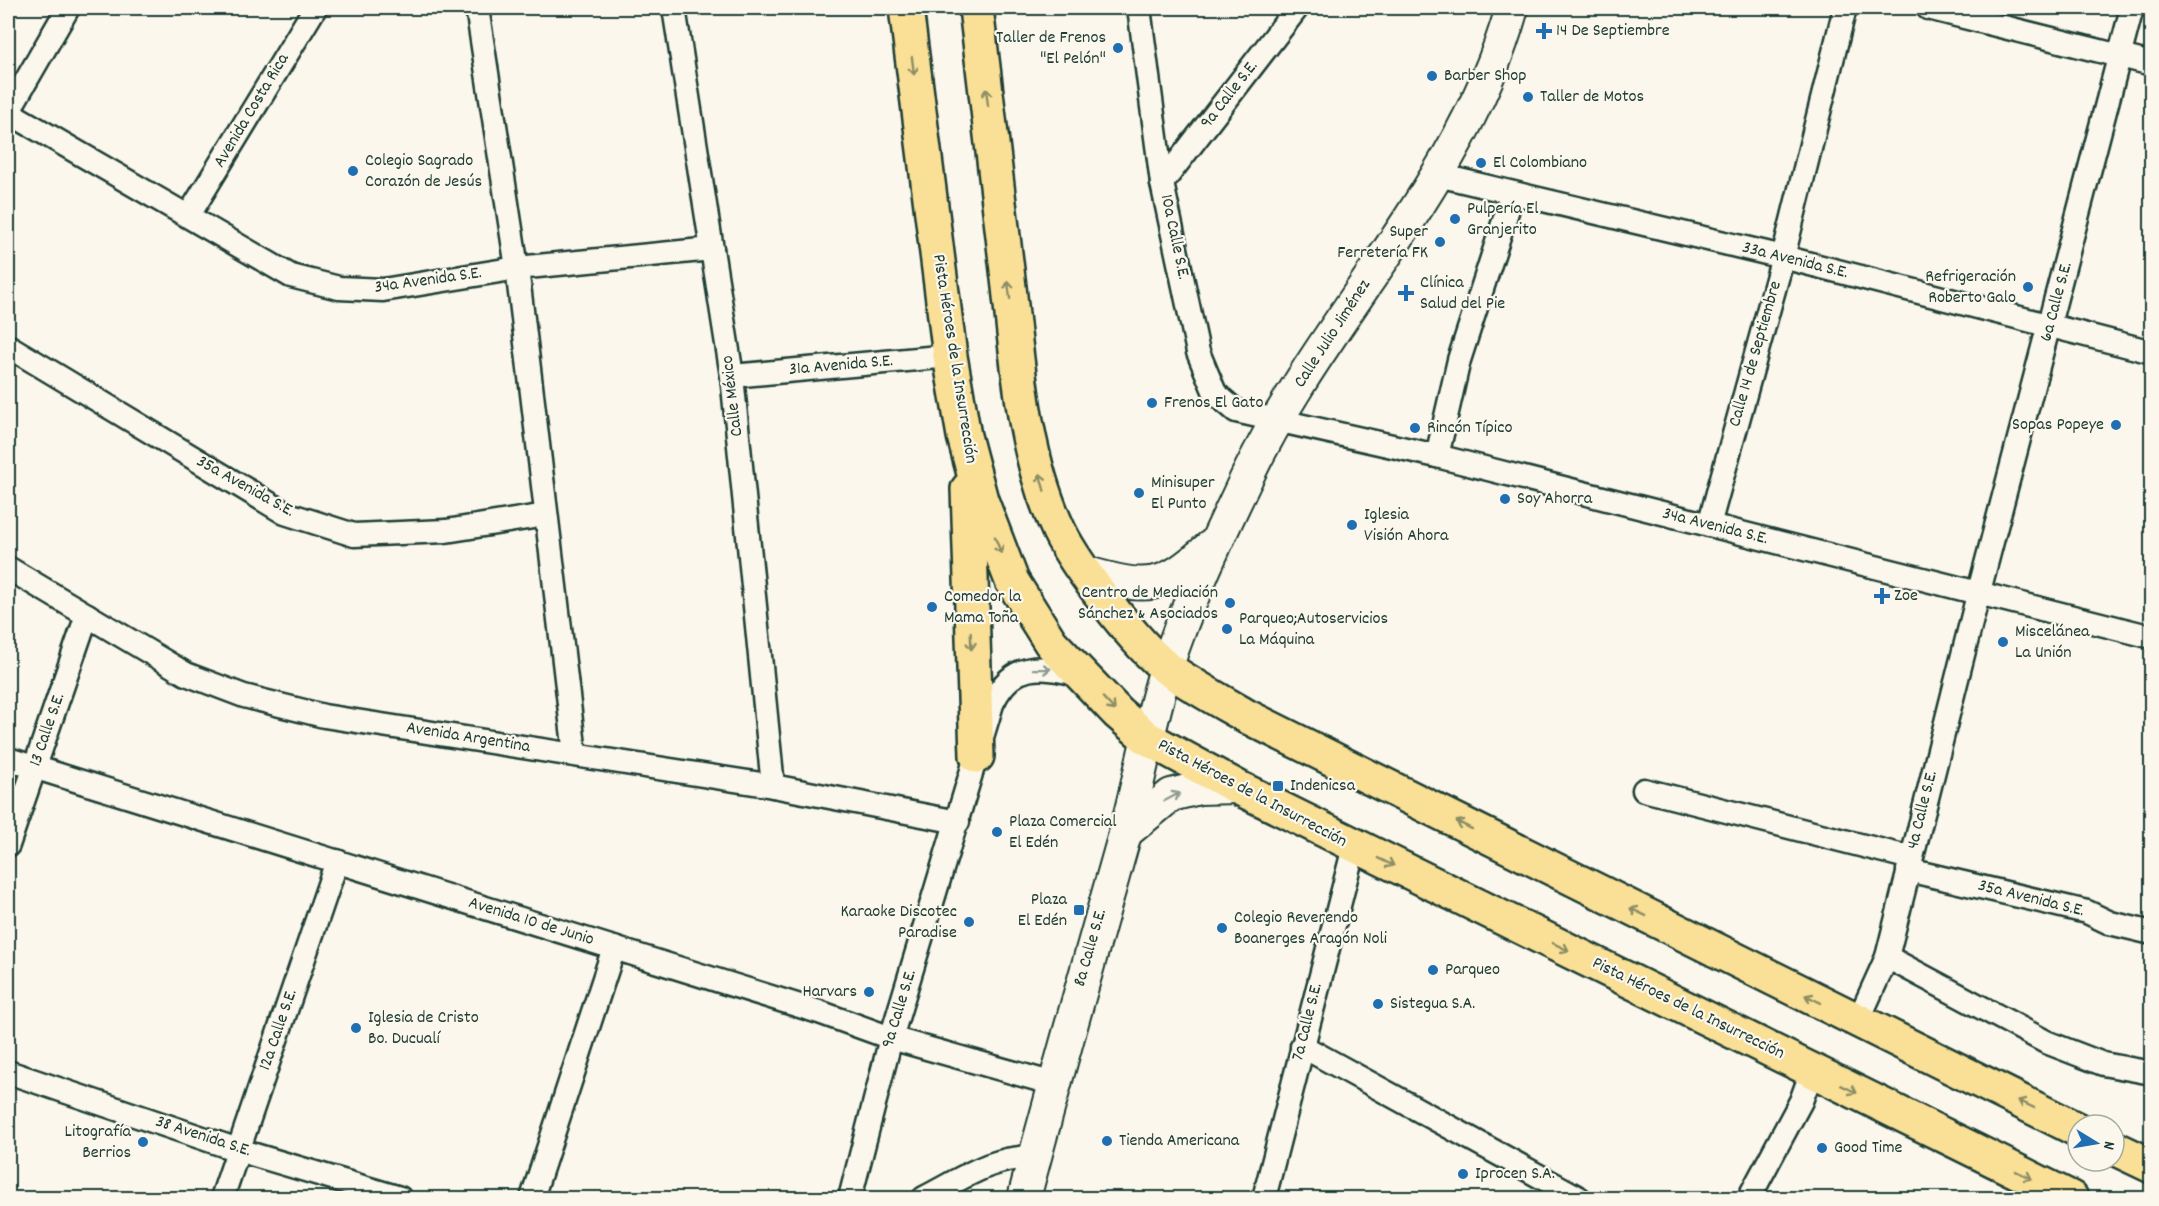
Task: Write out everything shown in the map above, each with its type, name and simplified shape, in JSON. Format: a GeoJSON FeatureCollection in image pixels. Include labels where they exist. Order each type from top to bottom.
{"type":"FeatureCollection","features":[{"type":"Feature","properties":{"kind":"main road","name":"Pista Héroes de la Insurrección"},"geometry":{"type":"LineString","coordinates":[[906,8],[950,356],[967,457],[1012,581],[1051,643],[1118,713],[1147,738],[1236,788],[2071,1198]]}},
{"type":"Feature","properties":{"kind":"main road"},"geometry":{"type":"LineString","coordinates":[[976,8],[1016,346],[1031,441],[1046,499],[1059,531],[1087,573],[1122,621],[1167,668],[1246,716],[2066,1124]]}},
{"type":"Feature","properties":{"kind":"main road","name":"Calle Julio Jiménez"},"geometry":{"type":"LineString","coordinates":[[1147,738],[1181,623],[1218,540],[1277,420],[1335,328],[1438,175],[1488,83],[1512,8]]}},
{"type":"Feature","properties":{"kind":"main road"},"geometry":{"type":"LineString","coordinates":[[967,457],[977,756]]}},
{"type":"Feature","properties":{"kind":"main road"},"geometry":{"type":"LineString","coordinates":[[1087,573],[1124,584],[1158,583],[1169,580],[1185,570],[1218,540]]}},
{"type":"Feature","properties":{"kind":"main road","name":"8a Calle S.E."},"geometry":{"type":"LineString","coordinates":[[1035,1158],[1126,832],[1147,738]]}},
{"type":"Feature","properties":{"kind":"main road"},"geometry":{"type":"LineString","coordinates":[[1126,832],[1171,795],[1199,788],[1236,788]]}},
{"type":"Feature","properties":{"kind":"main road"},"geometry":{"type":"LineString","coordinates":[[2126,1154],[2151,1166]]}},
{"type":"Feature","properties":{"kind":"main road"},"geometry":{"type":"LineString","coordinates":[[1024,1198],[1035,1158]]}},
{"type":"Feature","properties":{"kind":"street"},"geometry":{"type":"LineString","coordinates":[[8,112],[68,8]]}},
{"type":"Feature","properties":{"kind":"street","name":"Avenida Costa Rica"},"geometry":{"type":"LineString","coordinates":[[189,215],[315,8]]}},
{"type":"Feature","properties":{"kind":"street"},"geometry":{"type":"LineString","coordinates":[[477,8],[517,268],[575,754]]}},
{"type":"Feature","properties":{"kind":"street","name":"Calle México"},"geometry":{"type":"LineString","coordinates":[[674,8],[732,376],[773,786]]}},
{"type":"Feature","properties":{"kind":"street","name":"10a Calle S.E."},"geometry":{"type":"LineString","coordinates":[[1139,8],[1162,183],[1198,352],[1215,393],[1236,411],[1277,420]]}},
{"type":"Feature","properties":{"kind":"street","name":"9a Calle S.E."},"geometry":{"type":"LineString","coordinates":[[1162,183],[1297,8]]}},
{"type":"Feature","properties":{"kind":"street","name":"Calle 14 de Septiembre"},"geometry":{"type":"LineString","coordinates":[[1709,525],[1783,257],[1845,8]]}},
{"type":"Feature","properties":{"kind":"street"},"geometry":{"type":"LineString","coordinates":[[1928,8],[2151,64]]}},
{"type":"Feature","properties":{"kind":"street","name":"6a Calle S.E."},"geometry":{"type":"LineString","coordinates":[[1978,595],[2050,328],[2132,8]]}},
{"type":"Feature","properties":{"kind":"street","name":"34a Avenida S.E."},"geometry":{"type":"LineString","coordinates":[[8,112],[291,276],[339,288],[383,290],[517,268],[712,249]]}},
{"type":"Feature","properties":{"kind":"street","name":"33a Avenida S.E."},"geometry":{"type":"LineString","coordinates":[[1438,175],[1783,257],[2050,328],[2151,352]]}},
{"type":"Feature","properties":{"kind":"street"},"geometry":{"type":"LineString","coordinates":[[1437,456],[1459,360],[1513,193]]}},
{"type":"Feature","properties":{"kind":"street","name":"35a Avenida S.E."},"geometry":{"type":"LineString","coordinates":[[8,346],[285,513],[354,535],[446,531],[546,515]]}},
{"type":"Feature","properties":{"kind":"street","name":"31a Avenida S.E."},"geometry":{"type":"LineString","coordinates":[[732,376],[950,356]]}},
{"type":"Feature","properties":{"kind":"street","name":"34a Avenida S.E."},"geometry":{"type":"LineString","coordinates":[[1277,420],[1437,456],[2151,638]]}},
{"type":"Feature","properties":{"kind":"street","name":"Avenida Argentina"},"geometry":{"type":"LineString","coordinates":[[8,568],[186,674],[244,696],[324,716],[773,786],[958,822]]}},
{"type":"Feature","properties":{"kind":"street","name":"4a Calle S.E."},"geometry":{"type":"LineString","coordinates":[[1857,1021],[1887,957],[1978,595]]}},
{"type":"Feature","properties":{"kind":"street","name":"13 Calle S.E."},"geometry":{"type":"LineString","coordinates":[[8,845],[87,615]]}},
{"type":"Feature","properties":{"kind":"street","name":"9a Calle S.E."},"geometry":{"type":"LineString","coordinates":[[850,1198],[891,1038],[992,704],[1011,676],[1027,670],[1044,668],[1081,675]]}},
{"type":"Feature","properties":{"kind":"street","name":"Avenida 10 de Junio"},"geometry":{"type":"LineString","coordinates":[[8,759],[819,1012],[891,1038],[1054,1084]]}},
{"type":"Feature","properties":{"kind":"street","name":"35a Avenida S.E."},"geometry":{"type":"LineString","coordinates":[[1644,790],[2087,912],[2110,922],[2151,933]]}},
{"type":"Feature","properties":{"kind":"street","name":"7a Calle S.E."},"geometry":{"type":"LineString","coordinates":[[1264,1198],[1354,847]]}},
{"type":"Feature","properties":{"kind":"street","name":"12a Calle S.E."},"geometry":{"type":"LineString","coordinates":[[222,1198],[337,861]]}},
{"type":"Feature","properties":{"kind":"street"},"geometry":{"type":"LineString","coordinates":[[532,1198],[614,948]]}},
{"type":"Feature","properties":{"kind":"street"},"geometry":{"type":"LineString","coordinates":[[1887,957],[2046,1042],[2103,1064],[2151,1073]]}},
{"type":"Feature","properties":{"kind":"street"},"geometry":{"type":"LineString","coordinates":[[1302,1046],[1571,1197]]}},
{"type":"Feature","properties":{"kind":"street"},"geometry":{"type":"LineString","coordinates":[[1749,1198],[1801,1101],[1812,1071]]}},
{"type":"Feature","properties":{"kind":"street","name":"38 Avenida S.E."},"geometry":{"type":"LineString","coordinates":[[8,1072],[238,1150],[400,1198]]}},
{"type":"Feature","properties":{"kind":"street"},"geometry":{"type":"LineString","coordinates":[[924,1198],[1000,1161],[1016,1156],[1035,1158]]}},
{"type":"Feature","properties":{"kind":"place","name":"14 De Septiembre"},"geometry":{"type":"Point","coordinates":[1544,31]}},
{"type":"Feature","properties":{"kind":"place","name":"Taller de Frenos \"El Pelón\""},"geometry":{"type":"Point","coordinates":[1118,48]}},
{"type":"Feature","properties":{"kind":"place","name":"Barber Shop"},"geometry":{"type":"Point","coordinates":[1432,76]}},
{"type":"Feature","properties":{"kind":"place","name":"Taller de Motos"},"geometry":{"type":"Point","coordinates":[1528,97]}},
{"type":"Feature","properties":{"kind":"place","name":"El Colombiano"},"geometry":{"type":"Point","coordinates":[1481,163]}},
{"type":"Feature","properties":{"kind":"place","name":"Colegio Sagrado Corazón de Jesús"},"geometry":{"type":"Point","coordinates":[353,171]}},
{"type":"Feature","properties":{"kind":"place","name":"Pulpería El Granjerito"},"geometry":{"type":"Point","coordinates":[1455,219]}},
{"type":"Feature","properties":{"kind":"place","name":"Super Ferretería FK"},"geometry":{"type":"Point","coordinates":[1440,242]}},
{"type":"Feature","properties":{"kind":"place","name":"Refrigeración Roberto Galo"},"geometry":{"type":"Point","coordinates":[2028,287]}},
{"type":"Feature","properties":{"kind":"place","name":"Clínica Salud del Pie"},"geometry":{"type":"Point","coordinates":[1406,293]}},
{"type":"Feature","properties":{"kind":"place","name":"Frenos El Gato"},"geometry":{"type":"Point","coordinates":[1152,403]}},
{"type":"Feature","properties":{"kind":"place","name":"Sopas Popeye"},"geometry":{"type":"Point","coordinates":[2116,425]}},
{"type":"Feature","properties":{"kind":"place","name":"Rincón Típico"},"geometry":{"type":"Point","coordinates":[1415,428]}},
{"type":"Feature","properties":{"kind":"place","name":"Minisuper El Punto"},"geometry":{"type":"Point","coordinates":[1139,493]}},
{"type":"Feature","properties":{"kind":"place","name":"Soy Ahorra"},"geometry":{"type":"Point","coordinates":[1505,499]}},
{"type":"Feature","properties":{"kind":"place","name":"Iglesia Visión Ahora"},"geometry":{"type":"Point","coordinates":[1352,525]}},
{"type":"Feature","properties":{"kind":"place","name":"Zoe"},"geometry":{"type":"Point","coordinates":[1882,596]}},
{"type":"Feature","properties":{"kind":"place","name":"Centro de Mediación Sánchez & Asociados"},"geometry":{"type":"Point","coordinates":[1230,603]}},
{"type":"Feature","properties":{"kind":"place","name":"Comedor la Mama Toña"},"geometry":{"type":"Point","coordinates":[932,607]}},
{"type":"Feature","properties":{"kind":"place","name":"Parqueo;Autoservicios La Máquina"},"geometry":{"type":"Point","coordinates":[1227,629]}},
{"type":"Feature","properties":{"kind":"place","name":"Miscelánea La Unión"},"geometry":{"type":"Point","coordinates":[2003,642]}},
{"type":"Feature","properties":{"kind":"place","name":"Indenicsa"},"geometry":{"type":"Point","coordinates":[1278,786]}},
{"type":"Feature","properties":{"kind":"place","name":"Plaza Comercial El Edén"},"geometry":{"type":"Point","coordinates":[997,832]}},
{"type":"Feature","properties":{"kind":"place","name":"Plaza El Edén"},"geometry":{"type":"Point","coordinates":[1079,910]}},
{"type":"Feature","properties":{"kind":"place","name":"Karaoke Discotec Paradise"},"geometry":{"type":"Point","coordinates":[969,922]}},
{"type":"Feature","properties":{"kind":"place","name":"Colegio Reverendo Boanerges Aragón Noli"},"geometry":{"type":"Point","coordinates":[1222,928]}},
{"type":"Feature","properties":{"kind":"place","name":"Parqueo"},"geometry":{"type":"Point","coordinates":[1433,970]}},
{"type":"Feature","properties":{"kind":"place","name":"Harvars"},"geometry":{"type":"Point","coordinates":[869,992]}},
{"type":"Feature","properties":{"kind":"place","name":"Sistegua S.A."},"geometry":{"type":"Point","coordinates":[1378,1004]}},
{"type":"Feature","properties":{"kind":"place","name":"Iglesia de Cristo Bo. Ducualí"},"geometry":{"type":"Point","coordinates":[356,1028]}},
{"type":"Feature","properties":{"kind":"place","name":"Tienda Americana"},"geometry":{"type":"Point","coordinates":[1107,1141]}},
{"type":"Feature","properties":{"kind":"place","name":"Litografía Berrios"},"geometry":{"type":"Point","coordinates":[143,1142]}},
{"type":"Feature","properties":{"kind":"place","name":"Good Time"},"geometry":{"type":"Point","coordinates":[1822,1148]}},
{"type":"Feature","properties":{"kind":"place","name":"Iprocen S.A."},"geometry":{"type":"Point","coordinates":[1463,1174]}}]}
